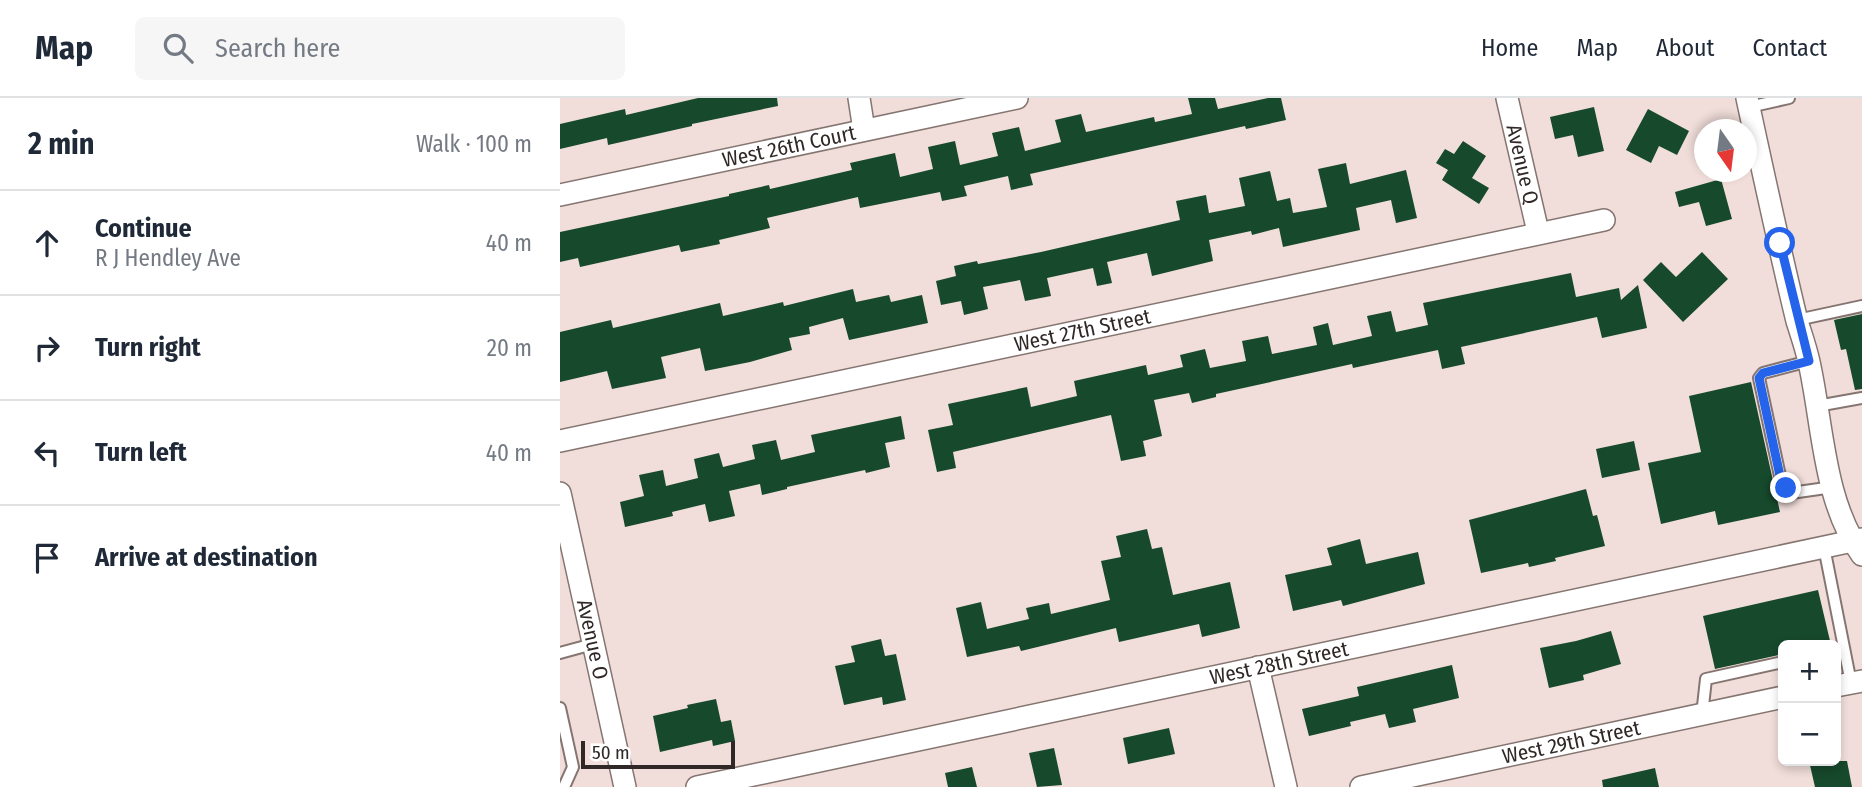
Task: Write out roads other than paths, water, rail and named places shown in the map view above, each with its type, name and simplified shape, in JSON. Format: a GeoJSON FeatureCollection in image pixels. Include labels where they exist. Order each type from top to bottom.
{"type":"FeatureCollection","features":[{"type":"Feature","properties":{"kind":"street"},"geometry":{"type":"LineString","coordinates":[[859,98],[864,125]]}},
{"type":"Feature","properties":{"kind":"street","name":"West 26th Court"},"geometry":{"type":"LineString","coordinates":[[560,195],[864,125],[965,98]]}},
{"type":"Feature","properties":{"kind":"street","name":"West 26th Court"},"geometry":{"type":"LineString","coordinates":[[560,186],[864,125],[1017,98]]}},
{"type":"Feature","properties":{"kind":"street","name":"Avenue Q"},"geometry":{"type":"LineString","coordinates":[[1507,98],[1538,232]]}},
{"type":"Feature","properties":{"kind":"street"},"geometry":{"type":"LineString","coordinates":[[1748,102],[1797,320],[1809,361],[1833,487],[1859,545]]}},
{"type":"Feature","properties":{"kind":"street","name":"West 27th Street"},"geometry":{"type":"LineString","coordinates":[[560,441],[1604,219]]}},
{"type":"Feature","properties":{"kind":"street","name":"Avenue O"},"geometry":{"type":"LineString","coordinates":[[560,493],[625,787]]}},
{"type":"Feature","properties":{"kind":"street","name":"West 28th Street"},"geometry":{"type":"LineString","coordinates":[[697,787],[1824,547],[1859,545]]}},
{"type":"Feature","properties":{"kind":"street"},"geometry":{"type":"LineString","coordinates":[[1258,667],[1286,787]]}},
{"type":"Feature","properties":{"kind":"street","name":"West 29th Street"},"geometry":{"type":"LineString","coordinates":[[1361,787],[1778,698]]}},
{"type":"Feature","properties":{"kind":"lane"},"geometry":{"type":"LineString","coordinates":[[1748,102],[1789,98]]}},
{"type":"Feature","properties":{"kind":"lane"},"geometry":{"type":"LineString","coordinates":[[1797,320],[1862,306]]}},
{"type":"Feature","properties":{"kind":"lane"},"geometry":{"type":"LineString","coordinates":[[1809,361],[1763,373],[1759,378],[1780,476],[1786,488],[1791,493],[1833,487]]}},
{"type":"Feature","properties":{"kind":"lane"},"geometry":{"type":"LineString","coordinates":[[1817,407],[1862,398]]}},
{"type":"Feature","properties":{"kind":"lane"},"geometry":{"type":"LineString","coordinates":[[1824,547],[1839,640]]}},
{"type":"Feature","properties":{"kind":"lane"},"geometry":{"type":"LineString","coordinates":[[560,653],[593,644]]}},
{"type":"Feature","properties":{"kind":"lane"},"geometry":{"type":"LineString","coordinates":[[1841,652],[1850,683]]}},
{"type":"Feature","properties":{"kind":"lane"},"geometry":{"type":"LineString","coordinates":[[1702,715],[1706,679],[1778,663]]}},
{"type":"Feature","properties":{"kind":"lane"},"geometry":{"type":"LineString","coordinates":[[560,708],[573,767],[563,787]]}}]}
